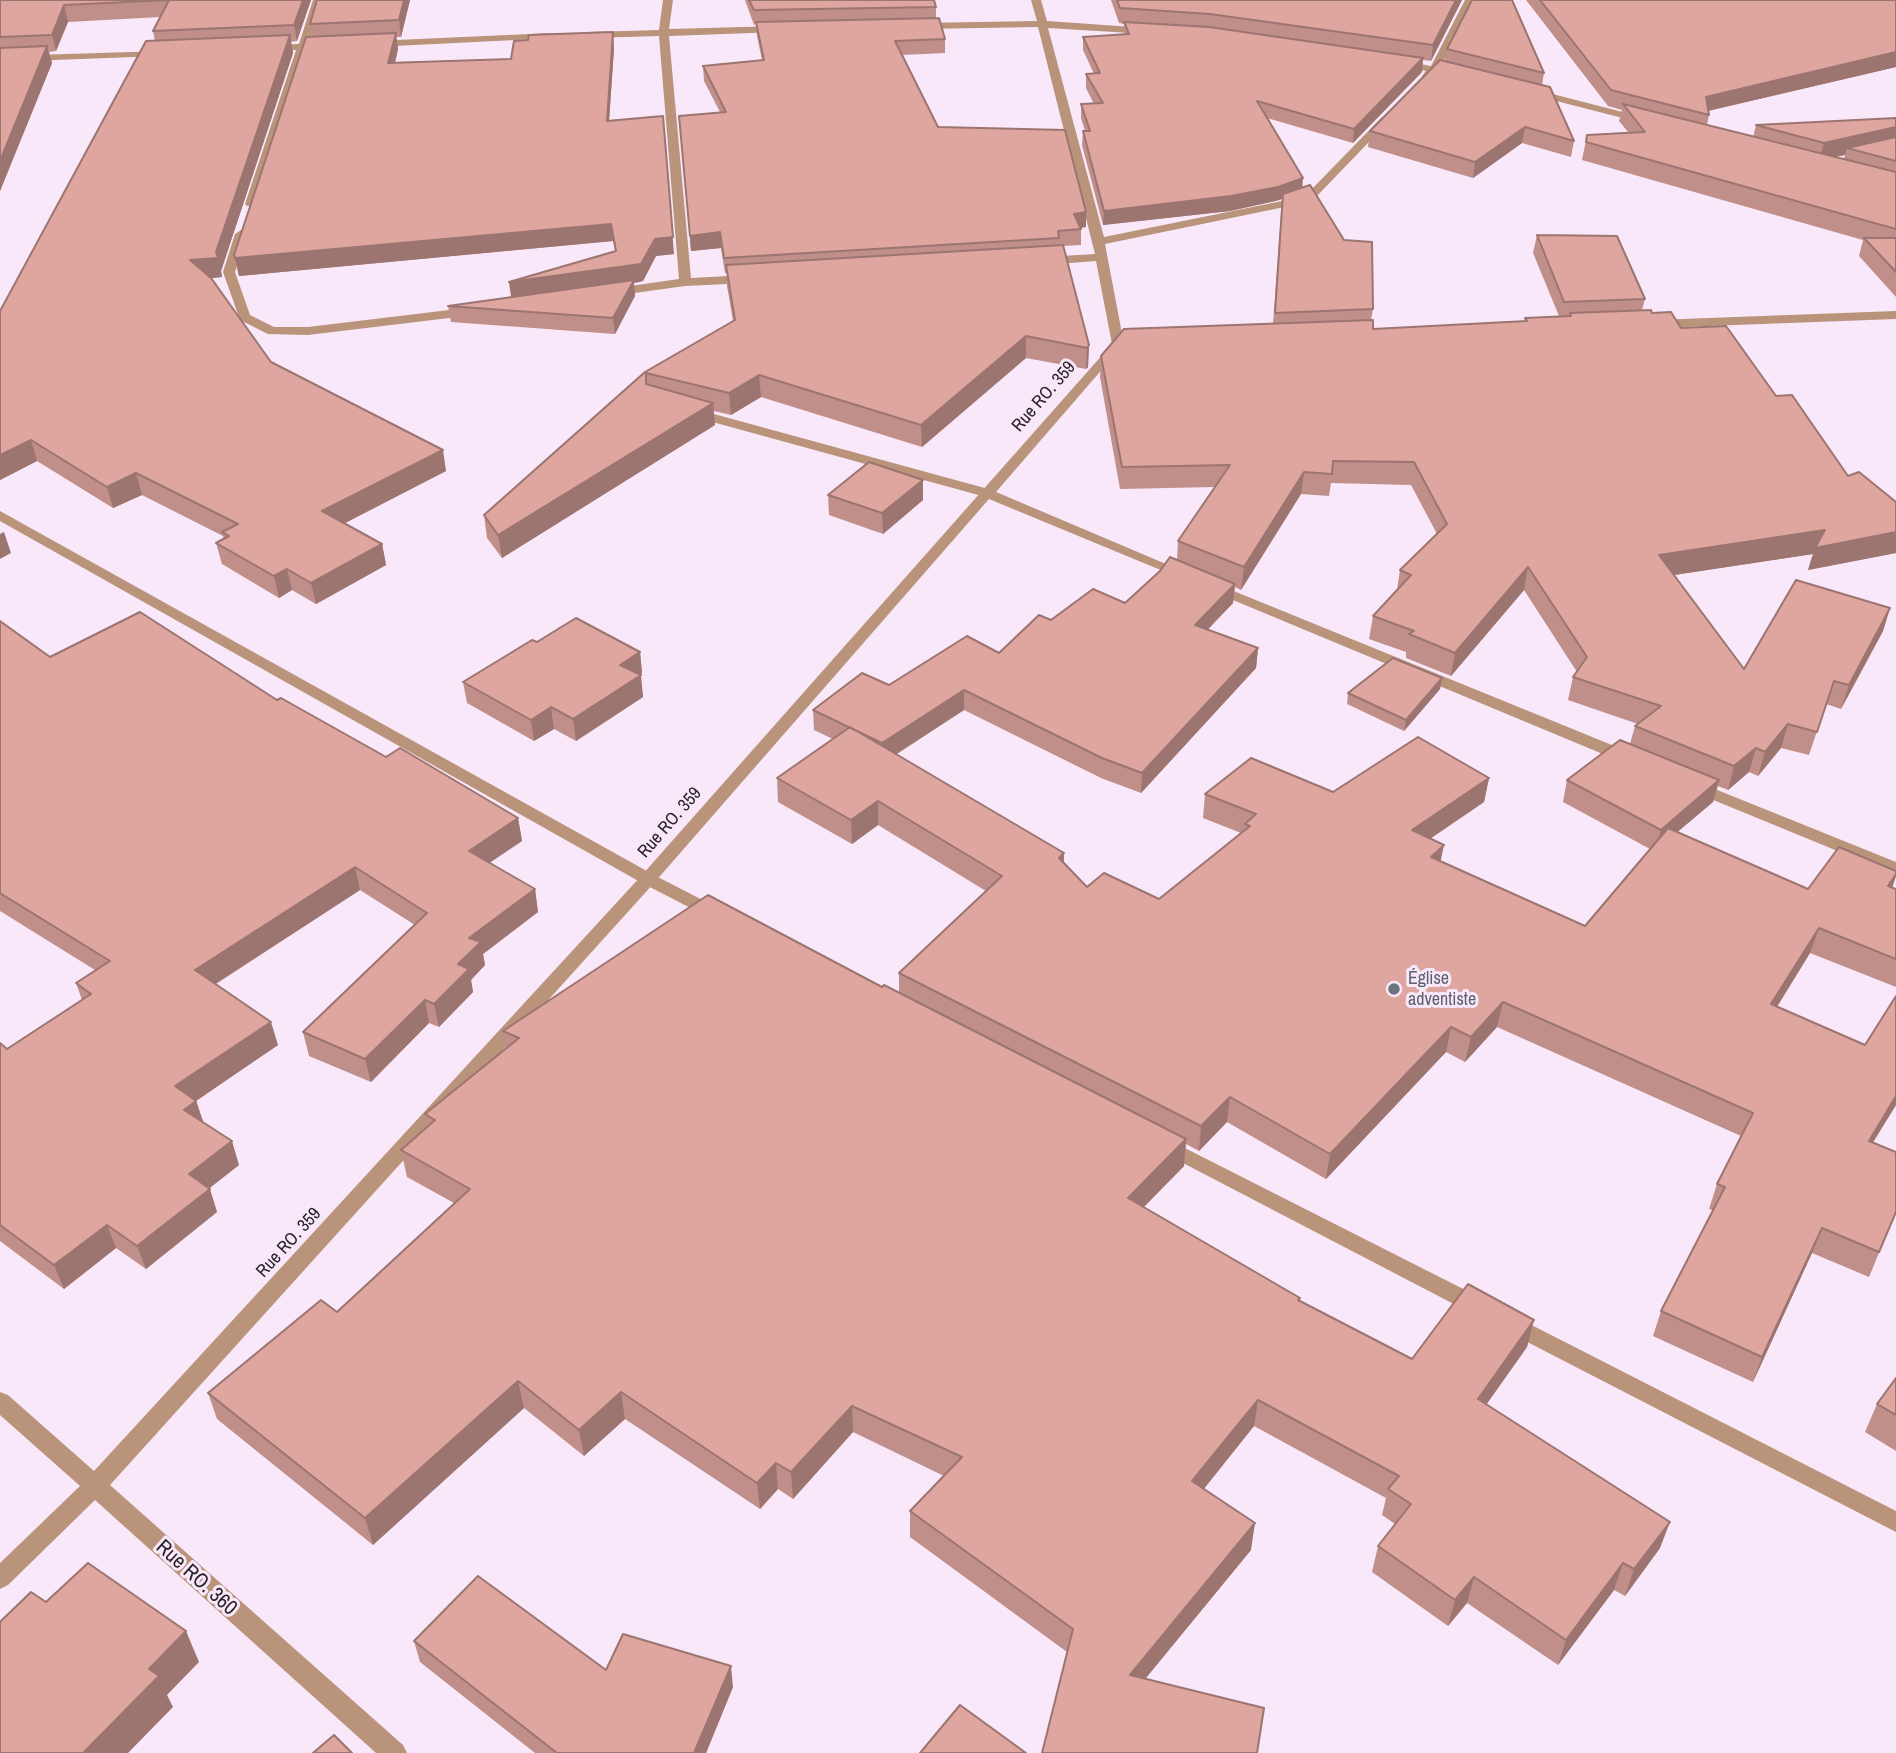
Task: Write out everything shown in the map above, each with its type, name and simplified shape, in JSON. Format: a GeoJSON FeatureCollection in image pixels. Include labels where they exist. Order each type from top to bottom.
{"type":"FeatureCollection","features":[{"type":"Feature","properties":{"kind":"street"},"geometry":{"type":"LineString","coordinates":[[318,0],[229,272],[244,317],[272,331],[308,331],[483,310]]}},
{"type":"Feature","properties":{"kind":"street"},"geometry":{"type":"LineString","coordinates":[[668,0],[664,32],[685,282]]}},
{"type":"Feature","properties":{"kind":"street","name":"Rue RO. 359"},"geometry":{"type":"LineString","coordinates":[[0,1578],[94,1487],[648,879],[987,493],[1125,344],[1036,0]]}},
{"type":"Feature","properties":{"kind":"street"},"geometry":{"type":"LineString","coordinates":[[1416,87],[1435,68],[1470,0]]}},
{"type":"Feature","properties":{"kind":"street"},"geometry":{"type":"LineString","coordinates":[[901,27],[1041,24],[1157,31]]}},
{"type":"Feature","properties":{"kind":"street"},"geometry":{"type":"LineString","coordinates":[[580,35],[790,29]]}},
{"type":"Feature","properties":{"kind":"street"},"geometry":{"type":"LineString","coordinates":[[357,45],[566,36]]}},
{"type":"Feature","properties":{"kind":"street"},"geometry":{"type":"LineString","coordinates":[[260,49],[343,45]]}},
{"type":"Feature","properties":{"kind":"street"},"geometry":{"type":"LineString","coordinates":[[0,59],[178,52]]}},
{"type":"Feature","properties":{"kind":"street"},"geometry":{"type":"LineString","coordinates":[[1382,60],[1462,74]]}},
{"type":"Feature","properties":{"kind":"street"},"geometry":{"type":"LineString","coordinates":[[1515,88],[1648,121]]}},
{"type":"Feature","properties":{"kind":"street"},"geometry":{"type":"LineString","coordinates":[[1032,261],[1100,250],[1300,201],[1312,195],[1397,107]]}},
{"type":"Feature","properties":{"kind":"street"},"geometry":{"type":"LineString","coordinates":[[604,293],[685,282],[768,277]]}},
{"type":"Feature","properties":{"kind":"street"},"geometry":{"type":"LineString","coordinates":[[1646,325],[1896,315]]}},
{"type":"Feature","properties":{"kind":"street"},"geometry":{"type":"LineString","coordinates":[[681,409],[987,493],[1640,763]]}},
{"type":"Feature","properties":{"kind":"street"},"geometry":{"type":"LineString","coordinates":[[0,514],[648,879],[735,924]]}},
{"type":"Feature","properties":{"kind":"street"},"geometry":{"type":"LineString","coordinates":[[1678,779],[1896,869]]}},
{"type":"Feature","properties":{"kind":"street"},"geometry":{"type":"LineString","coordinates":[[1142,1134],[1896,1522]]}},
{"type":"Feature","properties":{"kind":"street","name":"Rue RO. 360"},"geometry":{"type":"LineString","coordinates":[[0,1401],[394,1753]]}},
{"type":"Feature","properties":{"kind":"building"},"geometry":{"type":"Polygon","coordinates":[[[0,0],[169,0],[64,5],[52,35],[0,37],[0,0]]]}},
{"type":"Feature","properties":{"kind":"building"},"geometry":{"type":"Polygon","coordinates":[[[169,0],[303,0],[294,25],[153,31],[169,0]]]}},
{"type":"Feature","properties":{"kind":"building"},"geometry":{"type":"Polygon","coordinates":[[[317,0],[404,0],[399,20],[310,24],[317,0]]]}},
{"type":"Feature","properties":{"kind":"building"},"geometry":{"type":"Polygon","coordinates":[[[749,0],[934,0],[936,7],[754,10],[749,0]]]}},
{"type":"Feature","properties":{"kind":"building"},"geometry":{"type":"Polygon","coordinates":[[[1117,0],[1456,0],[1433,45],[1210,14],[1120,8],[1117,0]]]}},
{"type":"Feature","properties":{"kind":"building"},"geometry":{"type":"Polygon","coordinates":[[[1472,0],[1512,0],[1544,73],[1447,49],[1472,0]]]}},
{"type":"Feature","properties":{"kind":"building"},"geometry":{"type":"Polygon","coordinates":[[[1540,0],[1896,0],[1896,52],[1706,97],[1709,115],[1611,90],[1540,0]]]}},
{"type":"Feature","properties":{"kind":"building"},"geometry":{"type":"Polygon","coordinates":[[[939,18],[945,39],[895,41],[938,127],[1065,130],[1086,212],[1074,214],[1081,229],[1058,231],[1059,238],[724,258],[720,232],[690,236],[679,116],[726,112],[703,66],[764,60],[756,22],[939,18]]]}},
{"type":"Feature","properties":{"kind":"building"},"geometry":{"type":"Polygon","coordinates":[[[1124,22],[1209,27],[1423,58],[1354,129],[1257,101],[1303,178],[1278,187],[1231,196],[1104,211],[1083,131],[1090,131],[1081,104],[1103,103],[1086,74],[1100,73],[1083,37],[1129,34],[1124,22]]]}},
{"type":"Feature","properties":{"kind":"building"},"geometry":{"type":"Polygon","coordinates":[[[613,32],[607,121],[663,116],[673,237],[655,239],[641,264],[509,282],[616,251],[611,224],[235,258],[306,37],[396,33],[388,63],[511,59],[514,41],[528,40],[529,35],[613,32]]]}},
{"type":"Feature","properties":{"kind":"building"},"geometry":{"type":"Polygon","coordinates":[[[290,35],[216,252],[218,258],[190,260],[211,278],[271,362],[443,450],[322,511],[382,544],[311,583],[287,569],[274,576],[216,543],[229,536],[222,532],[238,524],[136,473],[107,487],[31,440],[0,455],[0,311],[146,41],[290,35]]]}},
{"type":"Feature","properties":{"kind":"building"},"geometry":{"type":"Polygon","coordinates":[[[47,46],[0,161],[0,48],[47,46]]]}},
{"type":"Feature","properties":{"kind":"building"},"geometry":{"type":"Polygon","coordinates":[[[1440,60],[1550,87],[1574,141],[1525,127],[1475,162],[1370,131],[1440,60]]]}},
{"type":"Feature","properties":{"kind":"building"},"geometry":{"type":"Polygon","coordinates":[[[1623,104],[1896,172],[1896,229],[1586,142],[1587,135],[1645,132],[1623,104]]]}},
{"type":"Feature","properties":{"kind":"building"},"geometry":{"type":"Polygon","coordinates":[[[1896,118],[1896,127],[1824,143],[1756,125],[1896,118]]]}},
{"type":"Feature","properties":{"kind":"building"},"geometry":{"type":"Polygon","coordinates":[[[1896,137],[1896,161],[1847,148],[1896,137]]]}},
{"type":"Feature","properties":{"kind":"building"},"geometry":{"type":"Polygon","coordinates":[[[1310,185],[1344,240],[1372,242],[1373,309],[1275,313],[1283,194],[1310,185]]]}},
{"type":"Feature","properties":{"kind":"building"},"geometry":{"type":"Polygon","coordinates":[[[1537,235],[1617,236],[1645,299],[1564,302],[1537,235]]]}},
{"type":"Feature","properties":{"kind":"building"},"geometry":{"type":"Polygon","coordinates":[[[1864,238],[1896,238],[1896,272],[1864,238]]]}},
{"type":"Feature","properties":{"kind":"building"},"geometry":{"type":"Polygon","coordinates":[[[1063,245],[1089,345],[1087,348],[1026,336],[921,425],[759,375],[729,393],[646,373],[646,384],[713,403],[498,535],[484,515],[645,372],[735,320],[726,265],[1063,245]]]}},
{"type":"Feature","properties":{"kind":"building"},"geometry":{"type":"Polygon","coordinates":[[[634,280],[613,318],[448,306],[634,280]]]}},
{"type":"Feature","properties":{"kind":"building"},"geometry":{"type":"Polygon","coordinates":[[[1651,310],[1652,313],[1671,312],[1681,328],[1726,326],[1776,396],[1792,395],[1848,476],[1859,472],[1896,502],[1896,532],[1815,548],[1825,530],[1659,555],[1744,669],[1796,580],[1890,608],[1849,685],[1834,681],[1817,732],[1788,724],[1765,752],[1756,748],[1734,766],[1635,726],[1661,706],[1573,677],[1587,657],[1528,567],[1455,653],[1409,634],[1414,631],[1373,616],[1411,575],[1400,570],[1447,524],[1414,462],[1333,461],[1332,474],[1304,472],[1244,567],[1178,541],[1230,465],[1122,467],[1101,356],[1124,329],[1373,320],[1373,329],[1527,321],[1525,318],[1571,316],[1570,313],[1651,310]]]}},
{"type":"Feature","properties":{"kind":"building"},"geometry":{"type":"Polygon","coordinates":[[[869,462],[923,480],[882,513],[828,495],[869,462]]]}},
{"type":"Feature","properties":{"kind":"building"},"geometry":{"type":"Polygon","coordinates":[[[1170,557],[1235,584],[1195,625],[1258,648],[1142,773],[1102,758],[964,690],[882,743],[813,710],[862,673],[889,685],[967,636],[999,653],[1039,615],[1051,620],[1093,589],[1125,603],[1160,571],[1170,557]]]}},
{"type":"Feature","properties":{"kind":"building"},"geometry":{"type":"Polygon","coordinates":[[[140,612],[277,700],[281,698],[386,757],[400,748],[518,818],[469,851],[535,889],[469,938],[481,942],[458,964],[469,969],[434,1004],[425,1000],[365,1059],[303,1032],[427,913],[355,867],[195,970],[271,1022],[175,1086],[196,1101],[184,1110],[232,1141],[189,1174],[210,1189],[137,1246],[107,1225],[54,1265],[0,1225],[0,1043],[7,1049],[91,994],[76,983],[110,961],[0,893],[0,621],[50,657],[140,612]]]}},
{"type":"Feature","properties":{"kind":"building"},"geometry":{"type":"Polygon","coordinates":[[[576,618],[640,652],[620,665],[641,675],[573,719],[551,707],[531,720],[463,682],[532,640],[537,642],[576,618]]]}},
{"type":"Feature","properties":{"kind":"building"},"geometry":{"type":"Polygon","coordinates":[[[1393,658],[1442,678],[1406,720],[1348,693],[1393,658]]]}},
{"type":"Feature","properties":{"kind":"building"},"geometry":{"type":"Polygon","coordinates":[[[850,727],[1064,853],[1059,858],[1087,887],[1104,873],[1159,899],[1250,826],[1245,824],[1256,814],[1205,794],[1251,758],[1333,792],[1418,737],[1489,778],[1412,830],[1444,845],[1431,857],[1585,926],[1668,828],[1808,889],[1839,847],[1896,871],[1888,886],[1896,889],[1896,959],[1819,928],[1771,1004],[1865,1045],[1896,996],[1896,1096],[1869,1141],[1896,1152],[1896,1212],[1879,1252],[1822,1228],[1762,1357],[1661,1311],[1725,1187],[1717,1184],[1753,1113],[1503,1002],[1471,1037],[1451,1027],[1330,1154],[1230,1097],[1201,1126],[899,973],[1002,876],[878,801],[851,820],[777,778],[850,727]]]}},
{"type":"Feature","properties":{"kind":"building"},"geometry":{"type":"Polygon","coordinates":[[[1620,740],[1719,780],[1661,830],[1567,780],[1620,740]]]}},
{"type":"Feature","properties":{"kind":"building"},"geometry":{"type":"Polygon","coordinates":[[[708,895],[882,987],[884,985],[1186,1139],[1128,1198],[1300,1298],[1298,1300],[1412,1359],[1468,1284],[1534,1320],[1478,1399],[1670,1522],[1634,1569],[1623,1563],[1566,1640],[1474,1577],[1455,1600],[1378,1546],[1411,1504],[1388,1489],[1399,1476],[1258,1400],[1192,1481],[1255,1523],[1130,1675],[1264,1708],[1257,1753],[1042,1753],[1073,1629],[910,1511],[962,1457],[852,1406],[791,1472],[776,1463],[757,1483],[621,1392],[579,1430],[518,1381],[365,1518],[208,1393],[321,1300],[337,1312],[470,1189],[401,1150],[435,1120],[425,1114],[519,1038],[503,1031],[708,895]]]}},
{"type":"Feature","properties":{"kind":"building"},"geometry":{"type":"Polygon","coordinates":[[[1896,1378],[1896,1415],[1877,1404],[1896,1378]]]}},
{"type":"Feature","properties":{"kind":"building"},"geometry":{"type":"Polygon","coordinates":[[[88,1563],[186,1631],[149,1669],[159,1676],[83,1753],[0,1753],[0,1622],[31,1592],[46,1602],[88,1563]]]}},
{"type":"Feature","properties":{"kind":"building"},"geometry":{"type":"Polygon","coordinates":[[[478,1576],[606,1670],[623,1634],[731,1666],[694,1753],[557,1753],[414,1641],[478,1576]]]}},
{"type":"Feature","properties":{"kind":"building"},"geometry":{"type":"Polygon","coordinates":[[[960,1705],[1026,1753],[920,1753],[960,1705]]]}},
{"type":"Feature","properties":{"kind":"building"},"geometry":{"type":"Polygon","coordinates":[[[334,1735],[352,1753],[313,1753],[334,1735]]]}},
{"type":"Feature","properties":{"kind":"place","name":"Église adventiste"},"geometry":{"type":"Point","coordinates":[1394,989]}}]}
